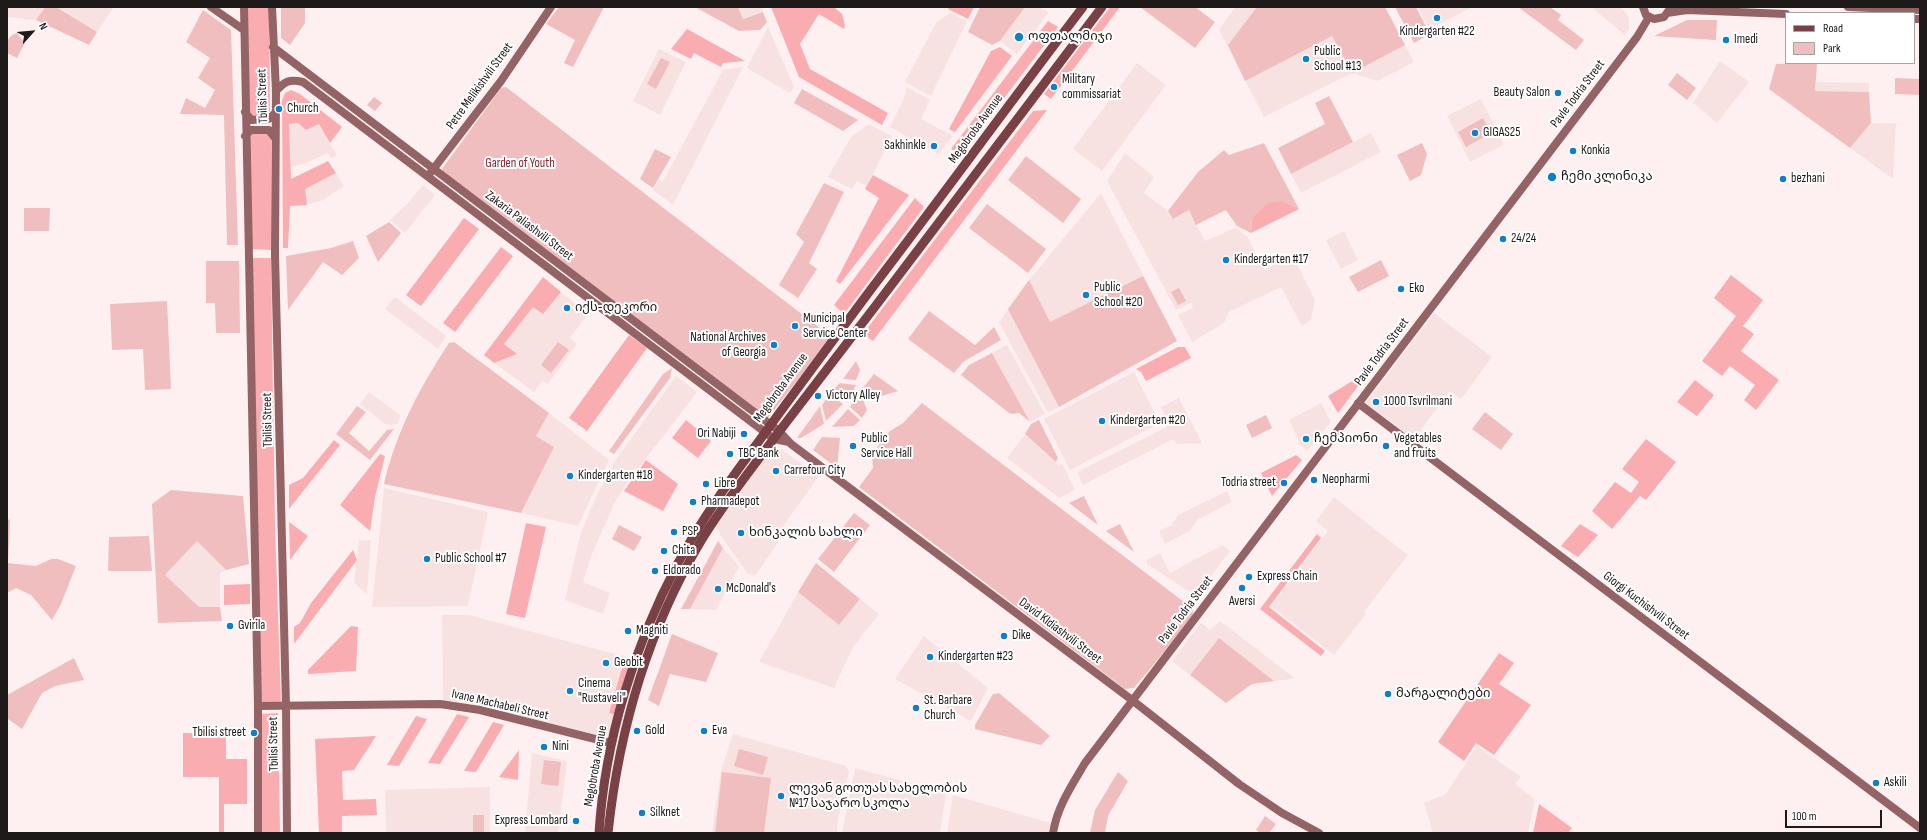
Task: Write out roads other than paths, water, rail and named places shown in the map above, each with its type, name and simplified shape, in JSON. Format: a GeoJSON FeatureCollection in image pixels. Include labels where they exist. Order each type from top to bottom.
{"type":"FeatureCollection","features":[{"type":"Feature","properties":{"kind":"main road"},"geometry":{"type":"LineString","coordinates":[[211,7],[244,30]]}},
{"type":"Feature","properties":{"kind":"main road","name":"Tbilisi Street"},"geometry":{"type":"LineString","coordinates":[[244,7],[245,136],[258,706],[258,833]]}},
{"type":"Feature","properties":{"kind":"main road","name":"Tbilisi Street"},"geometry":{"type":"LineString","coordinates":[[272,7],[276,92],[275,254],[286,706],[287,833]]}},
{"type":"Feature","properties":{"kind":"main road","name":"Petre Melikishvili Street"},"geometry":{"type":"LineString","coordinates":[[427,177],[501,81],[551,7]]}},
{"type":"Feature","properties":{"kind":"main road","name":"Megobroba Avenue"},"geometry":{"type":"LineString","coordinates":[[599,833],[611,743],[636,659],[678,564],[714,504],[768,428],[960,172],[1028,78],[1083,7]]}},
{"type":"Feature","properties":{"kind":"main road","name":"Megobroba Avenue"},"geometry":{"type":"LineString","coordinates":[[608,833],[621,747],[640,678],[660,622],[694,554],[717,514],[1102,7]]}},
{"type":"Feature","properties":{"kind":"main road"},"geometry":{"type":"LineString","coordinates":[[1643,7],[1649,18],[1659,19],[1668,10],[1785,14]]}},
{"type":"Feature","properties":{"kind":"main road"},"geometry":{"type":"LineString","coordinates":[[1848,7],[1920,10]]}},
{"type":"Feature","properties":{"kind":"main road","name":"Pavle Todria Street"},"geometry":{"type":"LineString","coordinates":[[1053,833],[1055,821],[1085,763],[1637,37],[1649,18]]}},
{"type":"Feature","properties":{"kind":"main road","name":"Zakaria Paliashvili Street"},"geometry":{"type":"LineString","coordinates":[[273,47],[604,298],[768,428]]}},
{"type":"Feature","properties":{"kind":"main road","name":"Zakaria Paliashvili Street"},"geometry":{"type":"LineString","coordinates":[[276,92],[285,82],[292,79],[303,82],[597,306],[768,428]]}},
{"type":"Feature","properties":{"kind":"main road"},"geometry":{"type":"LineString","coordinates":[[245,112],[251,120],[269,119],[276,112]]}},
{"type":"Feature","properties":{"kind":"main road"},"geometry":{"type":"LineString","coordinates":[[245,136],[251,130],[269,130],[276,138]]}},
{"type":"Feature","properties":{"kind":"main road"},"geometry":{"type":"LineString","coordinates":[[597,306],[604,298]]}},
{"type":"Feature","properties":{"kind":"main road","name":"Giorgi Kuchishvili Street"},"geometry":{"type":"LineString","coordinates":[[1358,403],[1920,828]]}},
{"type":"Feature","properties":{"kind":"main road"},"geometry":{"type":"LineString","coordinates":[[768,428],[776,435]]}},
{"type":"Feature","properties":{"kind":"main road","name":"David Kldiashvili Street"},"geometry":{"type":"LineString","coordinates":[[776,435],[789,442],[1132,700],[1239,784],[1282,813],[1320,833]]}},
{"type":"Feature","properties":{"kind":"main road","name":"Ivane Machabeli Street"},"geometry":{"type":"LineString","coordinates":[[258,706],[402,704],[454,706],[611,743]]}},
{"type":"Feature","properties":{"kind":"place","name":"Kindergarten #22"},"geometry":{"type":"Point","coordinates":[1437,18]}},
{"type":"Feature","properties":{"kind":"place","name":"ოფთალმიჯი"},"geometry":{"type":"Point","coordinates":[1019,37]}},
{"type":"Feature","properties":{"kind":"place","name":"Imedi"},"geometry":{"type":"Point","coordinates":[1726,40]}},
{"type":"Feature","properties":{"kind":"place","name":"Public School #13"},"geometry":{"type":"Point","coordinates":[1306,59]}},
{"type":"Feature","properties":{"kind":"place","name":"Military commissariat"},"geometry":{"type":"Point","coordinates":[1054,87]}},
{"type":"Feature","properties":{"kind":"place","name":"Beauty Salon"},"geometry":{"type":"Point","coordinates":[1558,93]}},
{"type":"Feature","properties":{"kind":"place","name":"Church"},"geometry":{"type":"Point","coordinates":[279,109]}},
{"type":"Feature","properties":{"kind":"place","name":"GIGAS25"},"geometry":{"type":"Point","coordinates":[1475,133]}},
{"type":"Feature","properties":{"kind":"place","name":"Sakhinkle"},"geometry":{"type":"Point","coordinates":[934,146]}},
{"type":"Feature","properties":{"kind":"place","name":"Konkia"},"geometry":{"type":"Point","coordinates":[1573,151]}},
{"type":"Feature","properties":{"kind":"place","name":"ჩემი კლინიკა"},"geometry":{"type":"Point","coordinates":[1552,177]}},
{"type":"Feature","properties":{"kind":"place","name":"bezhani"},"geometry":{"type":"Point","coordinates":[1783,179]}},
{"type":"Feature","properties":{"kind":"place","name":"24/24"},"geometry":{"type":"Point","coordinates":[1503,239]}},
{"type":"Feature","properties":{"kind":"place","name":"Kindergarten #17"},"geometry":{"type":"Point","coordinates":[1226,260]}},
{"type":"Feature","properties":{"kind":"place","name":"Eko"},"geometry":{"type":"Point","coordinates":[1401,289]}},
{"type":"Feature","properties":{"kind":"place","name":"Public School #20"},"geometry":{"type":"Point","coordinates":[1086,295]}},
{"type":"Feature","properties":{"kind":"place","name":"იქს-დეკორი"},"geometry":{"type":"Point","coordinates":[567,308]}},
{"type":"Feature","properties":{"kind":"place","name":"Municipal Service Center"},"geometry":{"type":"Point","coordinates":[795,326]}},
{"type":"Feature","properties":{"kind":"place","name":"National Archives of Georgia"},"geometry":{"type":"Point","coordinates":[774,345]}},
{"type":"Feature","properties":{"kind":"place","name":"Victory Alley"},"geometry":{"type":"Point","coordinates":[818,396]}},
{"type":"Feature","properties":{"kind":"place","name":"1000 Tsvrilmani"},"geometry":{"type":"Point","coordinates":[1376,402]}},
{"type":"Feature","properties":{"kind":"place","name":"Kindergarten #20"},"geometry":{"type":"Point","coordinates":[1102,421]}},
{"type":"Feature","properties":{"kind":"place","name":"Ori Nabiji"},"geometry":{"type":"Point","coordinates":[744,434]}},
{"type":"Feature","properties":{"kind":"place","name":"ჩემპიონი"},"geometry":{"type":"Point","coordinates":[1306,439]}},
{"type":"Feature","properties":{"kind":"place","name":"Public Service Hall"},"geometry":{"type":"Point","coordinates":[853,446]}},
{"type":"Feature","properties":{"kind":"place","name":"Vegetables and fruits"},"geometry":{"type":"Point","coordinates":[1386,446]}},
{"type":"Feature","properties":{"kind":"place","name":"TBC Bank"},"geometry":{"type":"Point","coordinates":[730,454]}},
{"type":"Feature","properties":{"kind":"place","name":"Carrefour City"},"geometry":{"type":"Point","coordinates":[776,471]}},
{"type":"Feature","properties":{"kind":"place","name":"Kindergarten #18"},"geometry":{"type":"Point","coordinates":[570,476]}},
{"type":"Feature","properties":{"kind":"place","name":"Neopharmi"},"geometry":{"type":"Point","coordinates":[1314,480]}},
{"type":"Feature","properties":{"kind":"place","name":"Todria street"},"geometry":{"type":"Point","coordinates":[1284,483]}},
{"type":"Feature","properties":{"kind":"place","name":"Libre"},"geometry":{"type":"Point","coordinates":[706,484]}},
{"type":"Feature","properties":{"kind":"place","name":"Pharmadepot"},"geometry":{"type":"Point","coordinates":[693,502]}},
{"type":"Feature","properties":{"kind":"place","name":"PSP"},"geometry":{"type":"Point","coordinates":[674,532]}},
{"type":"Feature","properties":{"kind":"place","name":"ხინკალის სახლი"},"geometry":{"type":"Point","coordinates":[741,533]}},
{"type":"Feature","properties":{"kind":"place","name":"Chita"},"geometry":{"type":"Point","coordinates":[664,551]}},
{"type":"Feature","properties":{"kind":"place","name":"Public School #7"},"geometry":{"type":"Point","coordinates":[427,559]}},
{"type":"Feature","properties":{"kind":"place","name":"Eldorado"},"geometry":{"type":"Point","coordinates":[655,571]}},
{"type":"Feature","properties":{"kind":"place","name":"Express Chain"},"geometry":{"type":"Point","coordinates":[1249,577]}},
{"type":"Feature","properties":{"kind":"place","name":"Aversi"},"geometry":{"type":"Point","coordinates":[1242,588]}},
{"type":"Feature","properties":{"kind":"place","name":"McDonald's"},"geometry":{"type":"Point","coordinates":[718,589]}},
{"type":"Feature","properties":{"kind":"place","name":"Gvirila"},"geometry":{"type":"Point","coordinates":[230,626]}},
{"type":"Feature","properties":{"kind":"place","name":"Magniti"},"geometry":{"type":"Point","coordinates":[628,631]}},
{"type":"Feature","properties":{"kind":"place","name":"Dike"},"geometry":{"type":"Point","coordinates":[1004,636]}},
{"type":"Feature","properties":{"kind":"place","name":"Kindergarten #23"},"geometry":{"type":"Point","coordinates":[930,657]}},
{"type":"Feature","properties":{"kind":"place","name":"Geobit"},"geometry":{"type":"Point","coordinates":[606,663]}},
{"type":"Feature","properties":{"kind":"place","name":"Cinema \"Rustaveli\""},"geometry":{"type":"Point","coordinates":[570,691]}},
{"type":"Feature","properties":{"kind":"place","name":"მარგალიტები"},"geometry":{"type":"Point","coordinates":[1388,694]}},
{"type":"Feature","properties":{"kind":"place","name":"St. Barbare Church"},"geometry":{"type":"Point","coordinates":[916,708]}},
{"type":"Feature","properties":{"kind":"place","name":"Gold"},"geometry":{"type":"Point","coordinates":[637,731]}},
{"type":"Feature","properties":{"kind":"place","name":"Eva"},"geometry":{"type":"Point","coordinates":[704,731]}},
{"type":"Feature","properties":{"kind":"place","name":"Tbilisi street"},"geometry":{"type":"Point","coordinates":[254,733]}},
{"type":"Feature","properties":{"kind":"place","name":"Nini"},"geometry":{"type":"Point","coordinates":[544,747]}},
{"type":"Feature","properties":{"kind":"place","name":"Askili"},"geometry":{"type":"Point","coordinates":[1876,783]}},
{"type":"Feature","properties":{"kind":"place","name":"ლევან გოთუას სახელობის №17 საჯარო სკოლა"},"geometry":{"type":"Point","coordinates":[781,796]}},
{"type":"Feature","properties":{"kind":"place","name":"Silknet"},"geometry":{"type":"Point","coordinates":[642,813]}},
{"type":"Feature","properties":{"kind":"place","name":"Express Lombard"},"geometry":{"type":"Point","coordinates":[576,821]}},
{"type":"Feature","properties":{"kind":"park label","name":"Garden of Youth"},"geometry":{"type":"Point","coordinates":[520,164]}}]}
